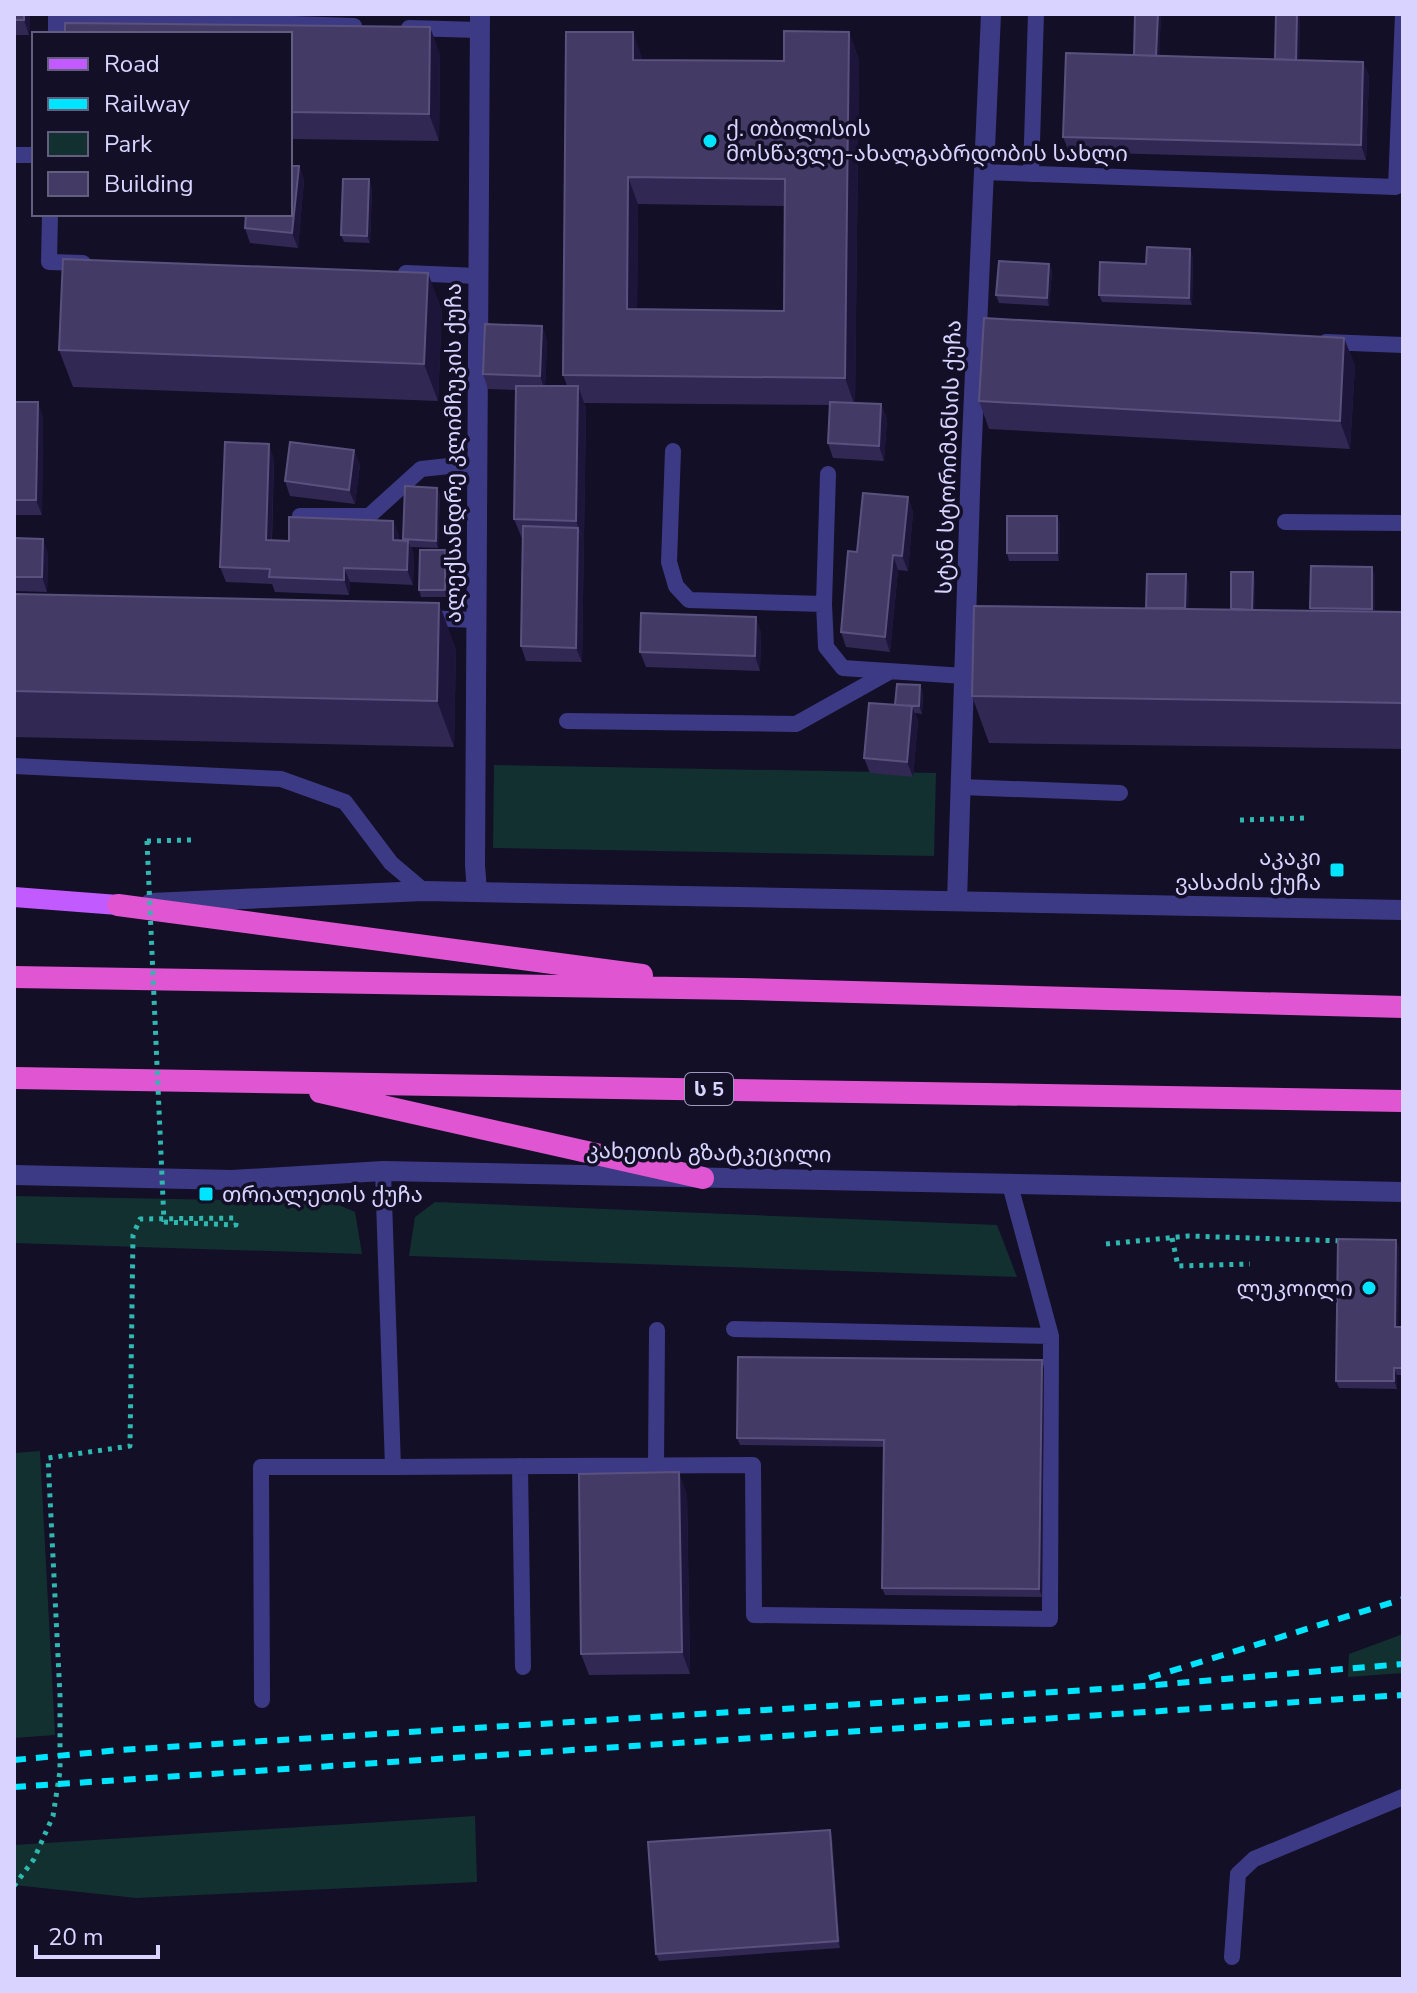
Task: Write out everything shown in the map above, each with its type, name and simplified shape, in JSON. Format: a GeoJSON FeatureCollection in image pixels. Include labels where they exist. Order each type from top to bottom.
{"type":"FeatureCollection","features":[{"type":"Feature","properties":{"kind":"highway"},"geometry":{"type":"LineString","coordinates":[[118,905],[742,989]]}},
{"type":"Feature","properties":{"kind":"highway"},"geometry":{"type":"LineString","coordinates":[[14,977],[742,989],[1403,1007]]}},
{"type":"Feature","properties":{"kind":"highway","name":"ს 5"},"geometry":{"type":"LineString","coordinates":[[14,1078],[1403,1101]]}},
{"type":"Feature","properties":{"kind":"highway"},"geometry":{"type":"LineString","coordinates":[[271,1082],[703,1178]]}},
{"type":"Feature","properties":{"kind":"main road"},"geometry":{"type":"LineString","coordinates":[[14,897],[118,905]]}},
{"type":"Feature","properties":{"kind":"street","name":"სტან სტორიმანსის ქუჩა"},"geometry":{"type":"LineString","coordinates":[[957,901],[964,676],[974,622],[985,328],[984,172],[991,14]]}},
{"type":"Feature","properties":{"kind":"street","name":"ალექსანდრე კლიმჩუკის ქუჩა"},"geometry":{"type":"LineString","coordinates":[[477,892],[480,22]]}},
{"type":"Feature","properties":{"kind":"street"},"geometry":{"type":"LineString","coordinates":[[118,905],[424,891],[1403,910]]}},
{"type":"Feature","properties":{"kind":"street","name":"კახეთის გზატკეცილი"},"geometry":{"type":"LineString","coordinates":[[14,1175],[232,1180],[383,1171],[1403,1192]]}},
{"type":"Feature","properties":{"kind":"lane"},"geometry":{"type":"LineString","coordinates":[[1031,174],[1036,14]]}},
{"type":"Feature","properties":{"kind":"lane"},"geometry":{"type":"LineString","coordinates":[[984,172],[1396,187],[1403,14]]}},
{"type":"Feature","properties":{"kind":"lane"},"geometry":{"type":"LineString","coordinates":[[56,15],[377,27],[480,22]]}},
{"type":"Feature","properties":{"kind":"lane"},"geometry":{"type":"LineString","coordinates":[[50,216],[49,262],[97,264]]}},
{"type":"Feature","properties":{"kind":"lane"},"geometry":{"type":"LineString","coordinates":[[383,273],[478,276]]}},
{"type":"Feature","properties":{"kind":"lane"},"geometry":{"type":"LineString","coordinates":[[1308,341],[1403,345]]}},
{"type":"Feature","properties":{"kind":"lane"},"geometry":{"type":"LineString","coordinates":[[673,451],[669,562],[676,586],[689,600],[824,604]]}},
{"type":"Feature","properties":{"kind":"lane"},"geometry":{"type":"LineString","coordinates":[[300,516],[369,516],[421,469],[477,463]]}},
{"type":"Feature","properties":{"kind":"lane"},"geometry":{"type":"LineString","coordinates":[[828,474],[824,604],[826,647],[843,668],[964,676]]}},
{"type":"Feature","properties":{"kind":"lane"},"geometry":{"type":"LineString","coordinates":[[1285,522],[1403,523]]}},
{"type":"Feature","properties":{"kind":"lane"},"geometry":{"type":"LineString","coordinates":[[412,618],[476,620]]}},
{"type":"Feature","properties":{"kind":"lane"},"geometry":{"type":"LineString","coordinates":[[567,721],[796,724],[890,671]]}},
{"type":"Feature","properties":{"kind":"lane"},"geometry":{"type":"LineString","coordinates":[[14,766],[281,779],[345,802],[391,863],[424,891]]}},
{"type":"Feature","properties":{"kind":"lane"},"geometry":{"type":"LineString","coordinates":[[961,787],[1120,793]]}},
{"type":"Feature","properties":{"kind":"lane"},"geometry":{"type":"LineString","coordinates":[[383,1171],[393,1467]]}},
{"type":"Feature","properties":{"kind":"lane"},"geometry":{"type":"LineString","coordinates":[[262,1700],[261,1467],[753,1465],[754,1615],[1050,1619],[1051,1336],[1010,1185]]}},
{"type":"Feature","properties":{"kind":"lane"},"geometry":{"type":"LineString","coordinates":[[734,1329],[1051,1336]]}},
{"type":"Feature","properties":{"kind":"lane"},"geometry":{"type":"LineString","coordinates":[[656,1465],[657,1330]]}},
{"type":"Feature","properties":{"kind":"lane"},"geometry":{"type":"LineString","coordinates":[[520,1466],[523,1667]]}},
{"type":"Feature","properties":{"kind":"lane"},"geometry":{"type":"LineString","coordinates":[[1232,1957],[1238,1874],[1254,1859],[1403,1797]]}},
{"type":"Feature","properties":{"kind":"path"},"geometry":{"type":"LineString","coordinates":[[1240,820],[1306,818]]}},
{"type":"Feature","properties":{"kind":"path"},"geometry":{"type":"LineString","coordinates":[[14,1886],[34,1859],[53,1816],[60,1771],[60,1696],[48,1458],[130,1446],[133,1235],[140,1219],[236,1221],[164,1222],[147,841],[191,840]]}},
{"type":"Feature","properties":{"kind":"path"},"geometry":{"type":"LineString","coordinates":[[1172,1238],[1178,1266],[1250,1264]]}},
{"type":"Feature","properties":{"kind":"path"},"geometry":{"type":"LineString","coordinates":[[1106,1244],[1172,1238],[1357,1242]]}},
{"type":"Feature","properties":{"kind":"path"},"geometry":{"type":"LineString","coordinates":[[1388,1243],[1403,1243]]}},
{"type":"Feature","properties":{"kind":"green space"},"geometry":{"type":"Polygon","coordinates":[[[494,765],[936,773],[934,856],[493,848],[494,765]]]}},
{"type":"Feature","properties":{"kind":"green space"},"geometry":{"type":"Polygon","coordinates":[[[14,1196],[332,1202],[355,1212],[362,1254],[14,1243],[14,1196]]]}},
{"type":"Feature","properties":{"kind":"green space"},"geometry":{"type":"Polygon","coordinates":[[[435,1202],[997,1225],[1017,1277],[409,1256],[415,1217],[435,1202]]]}},
{"type":"Feature","properties":{"kind":"green space"},"geometry":{"type":"Polygon","coordinates":[[[40,1451],[55,1735],[14,1738],[14,1453],[40,1451]]]}},
{"type":"Feature","properties":{"kind":"green space"},"geometry":{"type":"Polygon","coordinates":[[[1403,1634],[1403,1673],[1348,1677],[1349,1654],[1403,1634]]]}},
{"type":"Feature","properties":{"kind":"green space"},"geometry":{"type":"Polygon","coordinates":[[[475,1816],[477,1882],[136,1898],[14,1885],[14,1845],[475,1816]]]}},
{"type":"Feature","properties":{"kind":"building"},"geometry":{"type":"Polygon","coordinates":[[[14,14],[24,14],[24,20],[14,20],[14,14]]]}},
{"type":"Feature","properties":{"kind":"building"},"geometry":{"type":"Polygon","coordinates":[[[1135,14],[1158,14],[1156,56],[1134,55],[1135,14]]]}},
{"type":"Feature","properties":{"kind":"building"},"geometry":{"type":"Polygon","coordinates":[[[1276,14],[1297,14],[1296,60],[1275,59],[1276,14]]]}},
{"type":"Feature","properties":{"kind":"building"},"geometry":{"type":"Polygon","coordinates":[[[65,23],[430,27],[429,114],[292,112],[292,32],[65,32],[65,23]]]}},
{"type":"Feature","properties":{"kind":"building"},"geometry":{"type":"Polygon","coordinates":[[[784,31],[849,32],[845,378],[563,375],[566,32],[633,32],[633,60],[784,61],[784,31]],[[628,177],[627,309],[784,311],[785,179],[628,177]]]}},
{"type":"Feature","properties":{"kind":"building"},"geometry":{"type":"Polygon","coordinates":[[[1066,53],[1363,62],[1361,145],[1063,137],[1066,53]]]}},
{"type":"Feature","properties":{"kind":"building"},"geometry":{"type":"Polygon","coordinates":[[[292,166],[299,166],[292,233],[245,228],[246,216],[292,216],[292,166]]]}},
{"type":"Feature","properties":{"kind":"building"},"geometry":{"type":"Polygon","coordinates":[[[343,179],[369,179],[367,236],[341,235],[343,179]]]}},
{"type":"Feature","properties":{"kind":"building"},"geometry":{"type":"Polygon","coordinates":[[[1147,247],[1190,249],[1189,298],[1099,295],[1100,262],[1146,264],[1147,247]]]}},
{"type":"Feature","properties":{"kind":"building"},"geometry":{"type":"Polygon","coordinates":[[[63,259],[428,273],[424,364],[59,350],[63,259]]]}},
{"type":"Feature","properties":{"kind":"building"},"geometry":{"type":"Polygon","coordinates":[[[999,261],[1049,264],[1047,298],[996,295],[999,261]]]}},
{"type":"Feature","properties":{"kind":"building"},"geometry":{"type":"Polygon","coordinates":[[[984,318],[1344,338],[1340,421],[979,401],[984,318]]]}},
{"type":"Feature","properties":{"kind":"building"},"geometry":{"type":"Polygon","coordinates":[[[485,324],[542,326],[540,376],[483,374],[485,324]]]}},
{"type":"Feature","properties":{"kind":"building"},"geometry":{"type":"Polygon","coordinates":[[[516,386],[578,386],[576,521],[514,519],[516,386]]]}},
{"type":"Feature","properties":{"kind":"building"},"geometry":{"type":"Polygon","coordinates":[[[14,402],[38,402],[36,500],[14,500],[14,402]]]}},
{"type":"Feature","properties":{"kind":"building"},"geometry":{"type":"Polygon","coordinates":[[[830,402],[881,404],[879,446],[828,443],[830,402]]]}},
{"type":"Feature","properties":{"kind":"building"},"geometry":{"type":"Polygon","coordinates":[[[225,442],[269,444],[266,540],[289,541],[289,517],[393,521],[393,540],[408,541],[407,570],[344,568],[344,580],[269,577],[270,569],[220,567],[225,442]]]}},
{"type":"Feature","properties":{"kind":"building"},"geometry":{"type":"Polygon","coordinates":[[[290,442],[354,450],[349,490],[285,481],[290,442]]]}},
{"type":"Feature","properties":{"kind":"building"},"geometry":{"type":"Polygon","coordinates":[[[405,486],[437,488],[436,541],[403,539],[405,486]]]}},
{"type":"Feature","properties":{"kind":"building"},"geometry":{"type":"Polygon","coordinates":[[[863,493],[908,497],[902,556],[893,555],[885,637],[841,632],[848,551],[857,552],[863,493]]]}},
{"type":"Feature","properties":{"kind":"building"},"geometry":{"type":"Polygon","coordinates":[[[1007,516],[1057,516],[1057,553],[1007,553],[1007,516]]]}},
{"type":"Feature","properties":{"kind":"building"},"geometry":{"type":"Polygon","coordinates":[[[523,526],[578,528],[576,648],[521,646],[523,526]]]}},
{"type":"Feature","properties":{"kind":"building"},"geometry":{"type":"Polygon","coordinates":[[[14,538],[43,539],[42,577],[14,577],[14,538]]]}},
{"type":"Feature","properties":{"kind":"building"},"geometry":{"type":"Polygon","coordinates":[[[420,550],[445,550],[445,590],[419,590],[420,550]]]}},
{"type":"Feature","properties":{"kind":"building"},"geometry":{"type":"Polygon","coordinates":[[[1311,566],[1372,567],[1372,609],[1310,608],[1311,566]]]}},
{"type":"Feature","properties":{"kind":"building"},"geometry":{"type":"Polygon","coordinates":[[[1231,572],[1253,572],[1252,610],[1231,609],[1231,572]]]}},
{"type":"Feature","properties":{"kind":"building"},"geometry":{"type":"Polygon","coordinates":[[[1147,574],[1186,574],[1185,608],[1146,608],[1147,574]]]}},
{"type":"Feature","properties":{"kind":"building"},"geometry":{"type":"Polygon","coordinates":[[[14,594],[439,603],[437,701],[14,691],[14,594]]]}},
{"type":"Feature","properties":{"kind":"building"},"geometry":{"type":"Polygon","coordinates":[[[974,606],[1403,612],[1403,703],[972,696],[974,606]]]}},
{"type":"Feature","properties":{"kind":"building"},"geometry":{"type":"Polygon","coordinates":[[[641,613],[756,617],[755,656],[640,652],[641,613]]]}},
{"type":"Feature","properties":{"kind":"building"},"geometry":{"type":"Polygon","coordinates":[[[897,684],[920,685],[919,706],[895,705],[897,684]]]}},
{"type":"Feature","properties":{"kind":"building"},"geometry":{"type":"Polygon","coordinates":[[[869,703],[912,706],[907,762],[864,758],[869,703]]]}},
{"type":"Feature","properties":{"kind":"building","name":"ლუკოილი"},"geometry":{"type":"Polygon","coordinates":[[[1338,1239],[1396,1240],[1395,1327],[1403,1327],[1403,1368],[1394,1368],[1394,1381],[1336,1381],[1338,1239]]]}},
{"type":"Feature","properties":{"kind":"building"},"geometry":{"type":"Polygon","coordinates":[[[738,1357],[1042,1360],[1039,1589],[882,1588],[884,1440],[737,1438],[738,1357]]]}},
{"type":"Feature","properties":{"kind":"building"},"geometry":{"type":"Polygon","coordinates":[[[679,1472],[682,1652],[581,1654],[579,1474],[679,1472]]]}},
{"type":"Feature","properties":{"kind":"building"},"geometry":{"type":"Polygon","coordinates":[[[830,1830],[838,1941],[656,1954],[648,1842],[830,1830]]]}},
{"type":"Feature","properties":{"kind":"railway"},"geometry":{"type":"LineString","coordinates":[[1149,1678],[1403,1599]]}},
{"type":"Feature","properties":{"kind":"railway"},"geometry":{"type":"LineString","coordinates":[[14,1760],[120,1750],[1119,1688],[1403,1664]]}},
{"type":"Feature","properties":{"kind":"railway"},"geometry":{"type":"LineString","coordinates":[[14,1787],[1403,1695]]}},
{"type":"Feature","properties":{"kind":"place","name":"ქ. თბილისის მოსწავლე-ახალგაბრდობის სახლი"},"geometry":{"type":"Point","coordinates":[710,141]}},
{"type":"Feature","properties":{"kind":"place","name":"აკაკი ვასაძის ქუჩა"},"geometry":{"type":"Point","coordinates":[1337,870]}},
{"type":"Feature","properties":{"kind":"place","name":"თრიალეთის ქუჩა"},"geometry":{"type":"Point","coordinates":[206,1194]}},
{"type":"Feature","properties":{"kind":"place","name":"ლუკოილი"},"geometry":{"type":"Point","coordinates":[1369,1288]}}]}
